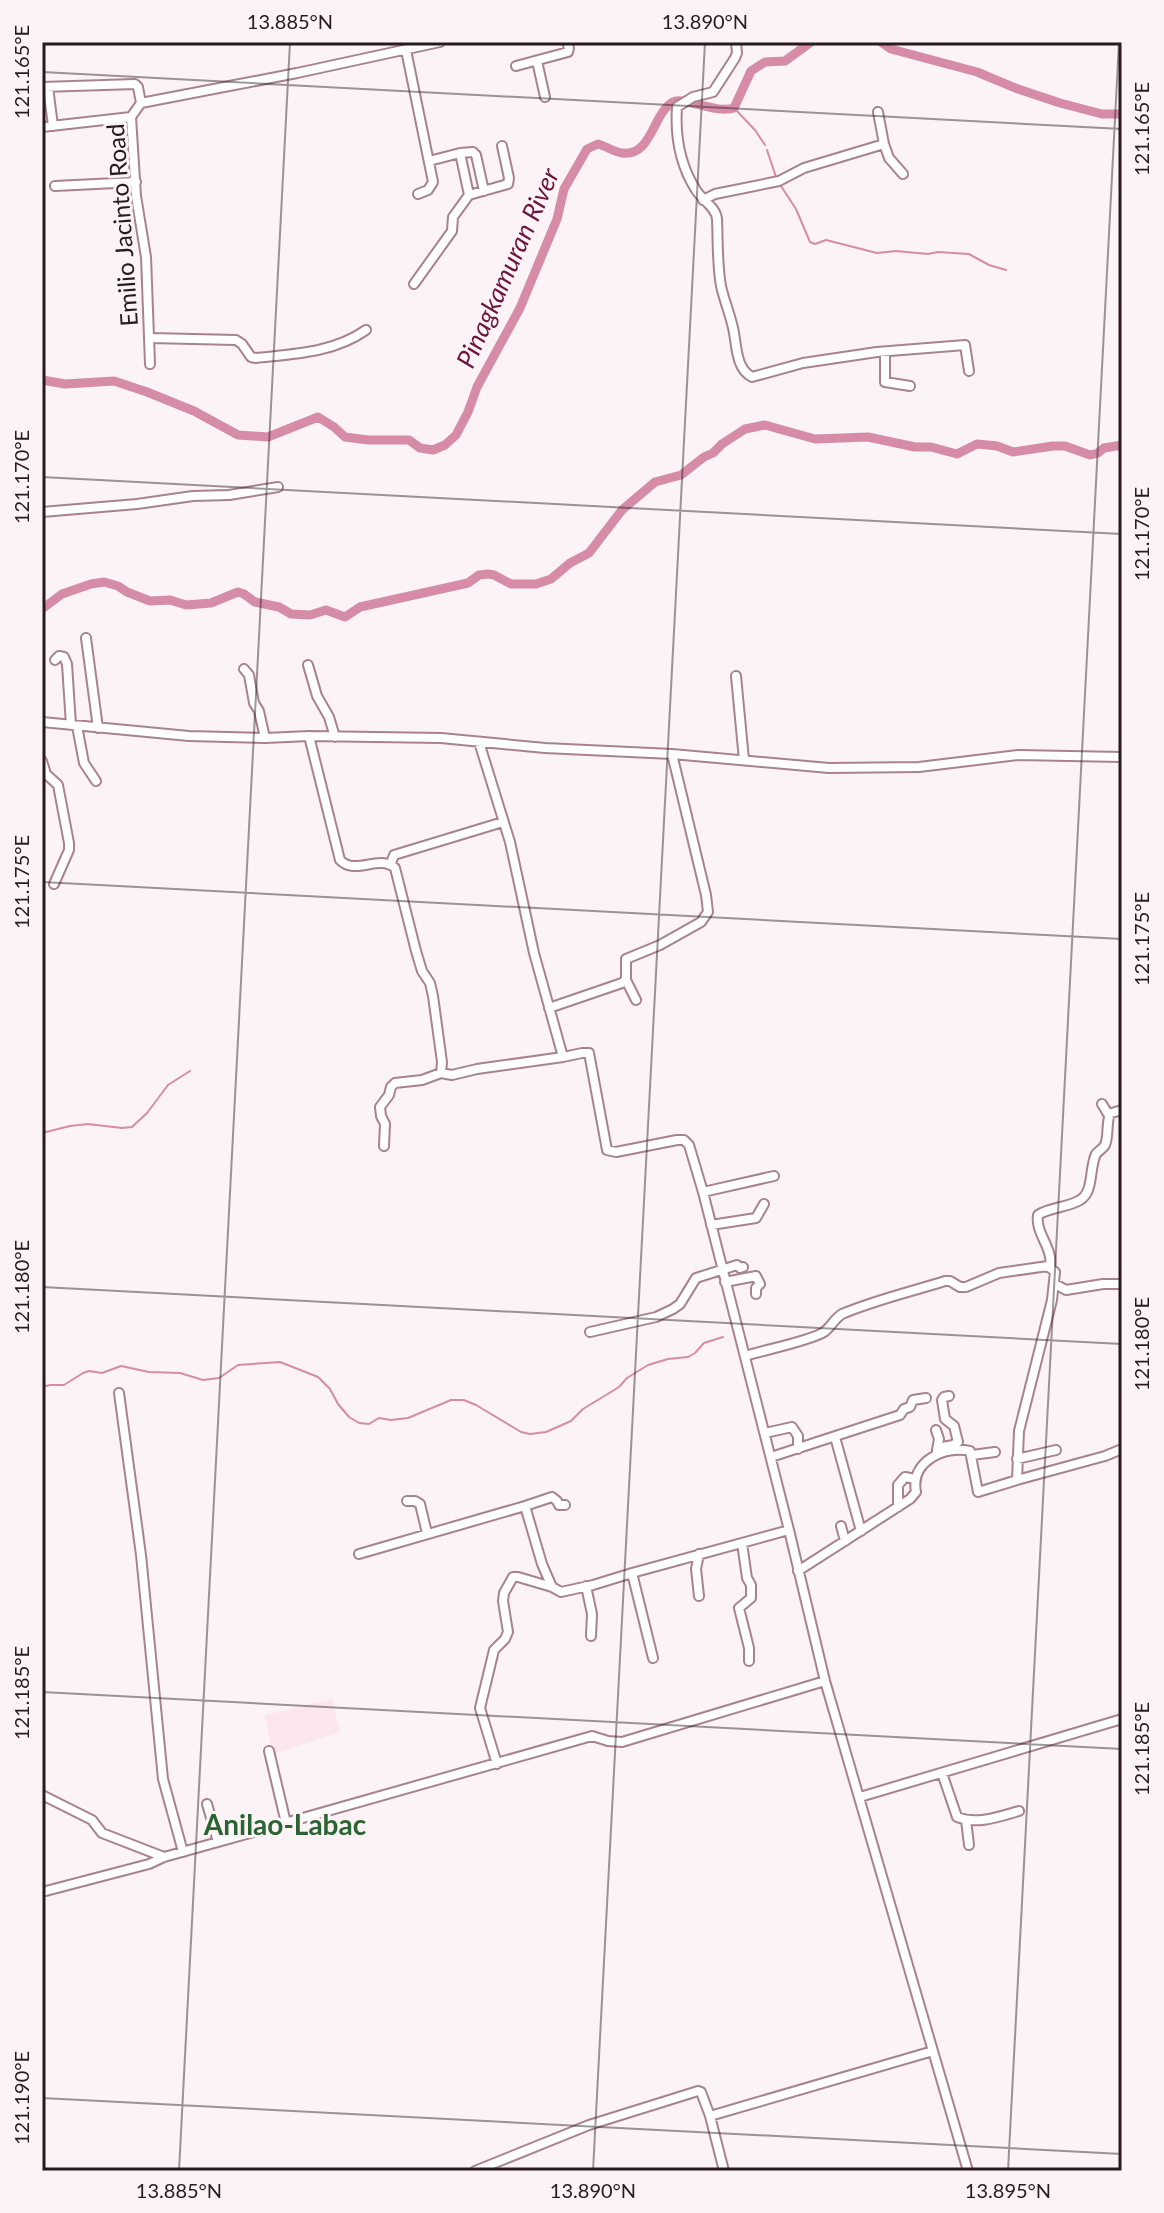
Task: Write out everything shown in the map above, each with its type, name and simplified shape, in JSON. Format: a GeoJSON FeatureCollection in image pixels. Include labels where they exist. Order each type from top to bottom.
{"type":"FeatureCollection","features":[{"type":"Feature","properties":{"kind":"street","name":"Emilio Jacinto Road"},"geometry":{"type":"LineString","coordinates":[[150,364],[146,257],[136,196],[131,117],[141,103],[440,42]]}},
{"type":"Feature","properties":{"kind":"street"},"geometry":{"type":"LineString","coordinates":[[516,66],[568,52],[567,42]]}},
{"type":"Feature","properties":{"kind":"street"},"geometry":{"type":"LineString","coordinates":[[736,42],[735,58],[717,88],[677,107],[679,150],[687,175],[703,200],[717,214],[721,285],[740,365],[752,377],[803,363],[966,345],[969,371]]}},
{"type":"Feature","properties":{"kind":"street"},"geometry":{"type":"LineString","coordinates":[[406,50],[432,186],[418,194]]}},
{"type":"Feature","properties":{"kind":"street"},"geometry":{"type":"LineString","coordinates":[[537,61],[545,97]]}},
{"type":"Feature","properties":{"kind":"street"},"geometry":{"type":"LineString","coordinates":[[53,126],[45,87],[135,84],[141,103]]}},
{"type":"Feature","properties":{"kind":"street"},"geometry":{"type":"LineString","coordinates":[[878,112],[889,158],[903,174]]}},
{"type":"Feature","properties":{"kind":"street"},"geometry":{"type":"LineString","coordinates":[[42,127],[131,117]]}},
{"type":"Feature","properties":{"kind":"street"},"geometry":{"type":"LineString","coordinates":[[703,200],[715,194],[779,181],[804,168],[884,144]]}},
{"type":"Feature","properties":{"kind":"street"},"geometry":{"type":"LineString","coordinates":[[414,284],[452,231],[453,217],[469,195],[510,182],[502,146]]}},
{"type":"Feature","properties":{"kind":"street"},"geometry":{"type":"LineString","coordinates":[[429,161],[473,152],[484,191]]}},
{"type":"Feature","properties":{"kind":"street"},"geometry":{"type":"LineString","coordinates":[[460,153],[469,195]]}},
{"type":"Feature","properties":{"kind":"street"},"geometry":{"type":"LineString","coordinates":[[55,186],[136,182]]}},
{"type":"Feature","properties":{"kind":"street"},"geometry":{"type":"LineString","coordinates":[[150,338],[236,340],[251,357],[256,358],[315,352],[352,340],[366,330]]}},
{"type":"Feature","properties":{"kind":"street"},"geometry":{"type":"LineString","coordinates":[[885,352],[885,382],[910,386]]}},
{"type":"Feature","properties":{"kind":"street"},"geometry":{"type":"LineString","coordinates":[[42,512],[229,495],[278,487]]}},
{"type":"Feature","properties":{"kind":"street"},"geometry":{"type":"LineString","coordinates":[[86,638],[98,728]]}},
{"type":"Feature","properties":{"kind":"street"},"geometry":{"type":"LineString","coordinates":[[55,660],[59,656],[64,657],[67,664],[74,725],[84,763],[96,781]]}},
{"type":"Feature","properties":{"kind":"street"},"geometry":{"type":"LineString","coordinates":[[308,665],[317,696],[329,717],[335,737]]}},
{"type":"Feature","properties":{"kind":"street"},"geometry":{"type":"LineString","coordinates":[[244,669],[249,675],[265,738]]}},
{"type":"Feature","properties":{"kind":"street"},"geometry":{"type":"LineString","coordinates":[[736,676],[744,760]]}},
{"type":"Feature","properties":{"kind":"street"},"geometry":{"type":"LineString","coordinates":[[42,722],[189,736],[414,737],[829,768],[919,767],[1018,755],[1122,757]]}},
{"type":"Feature","properties":{"kind":"street"},"geometry":{"type":"LineString","coordinates":[[309,736],[340,860],[352,867],[385,862],[395,868],[422,971],[430,983],[433,996],[441,1073]]}},
{"type":"Feature","properties":{"kind":"street"},"geometry":{"type":"LineString","coordinates":[[479,742],[510,842],[534,953],[563,1057]]}},
{"type":"Feature","properties":{"kind":"street"},"geometry":{"type":"LineString","coordinates":[[636,1000],[626,980],[626,959],[672,939],[701,922],[708,912],[672,754]]}},
{"type":"Feature","properties":{"kind":"street"},"geometry":{"type":"LineString","coordinates":[[42,761],[46,774],[58,785],[69,843],[69,850],[54,884]]}},
{"type":"Feature","properties":{"kind":"street"},"geometry":{"type":"LineString","coordinates":[[391,863],[394,855],[503,822]]}},
{"type":"Feature","properties":{"kind":"street"},"geometry":{"type":"LineString","coordinates":[[549,1008],[626,980]]}},
{"type":"Feature","properties":{"kind":"street"},"geometry":{"type":"LineString","coordinates":[[384,1146],[385,1124],[380,1107],[395,1083],[422,1080],[441,1073],[449,1075],[585,1052],[589,1053],[607,1150],[616,1152],[684,1140],[689,1145],[728,1281],[825,1681],[968,2171]]}},
{"type":"Feature","properties":{"kind":"street"},"geometry":{"type":"LineString","coordinates":[[1102,1104],[1110,1114]]}},
{"type":"Feature","properties":{"kind":"street"},"geometry":{"type":"LineString","coordinates":[[1110,1114],[1122,1110]]}},
{"type":"Feature","properties":{"kind":"street"},"geometry":{"type":"LineString","coordinates":[[1050,1268],[1051,1255],[1037,1218],[1042,1212],[1060,1209],[1085,1196],[1096,1154],[1106,1143],[1110,1114]]}},
{"type":"Feature","properties":{"kind":"street"},"geometry":{"type":"LineString","coordinates":[[703,1192],[774,1176]]}},
{"type":"Feature","properties":{"kind":"street"},"geometry":{"type":"LineString","coordinates":[[711,1225],[756,1218],[764,1204]]}},
{"type":"Feature","properties":{"kind":"street"},"geometry":{"type":"LineString","coordinates":[[590,1332],[656,1317],[680,1304],[696,1278],[737,1265],[743,1267]]}},
{"type":"Feature","properties":{"kind":"street"},"geometry":{"type":"LineString","coordinates":[[745,1356],[824,1332],[842,1314],[884,1298],[945,1281],[966,1287],[999,1273],[1050,1268],[1055,1272],[1055,1284],[1019,1431],[1017,1480]]}},
{"type":"Feature","properties":{"kind":"street"},"geometry":{"type":"LineString","coordinates":[[728,1281],[753,1275],[758,1277],[760,1284],[756,1294]]}},
{"type":"Feature","properties":{"kind":"street"},"geometry":{"type":"LineString","coordinates":[[1055,1284],[1066,1290],[1122,1284]]}},
{"type":"Feature","properties":{"kind":"street"},"geometry":{"type":"LineString","coordinates":[[119,1393],[141,1555],[163,1779],[183,1852]]}},
{"type":"Feature","properties":{"kind":"street"},"geometry":{"type":"LineString","coordinates":[[798,1571],[915,1494],[915,1479],[924,1462],[937,1451],[958,1442],[954,1426],[943,1416],[942,1400],[949,1396]]}},
{"type":"Feature","properties":{"kind":"street"},"geometry":{"type":"LineString","coordinates":[[771,1457],[900,1415],[913,1400],[926,1398]]}},
{"type":"Feature","properties":{"kind":"street"},"geometry":{"type":"LineString","coordinates":[[765,1433],[792,1427],[798,1436],[798,1449]]}},
{"type":"Feature","properties":{"kind":"street"},"geometry":{"type":"LineString","coordinates":[[936,1430],[939,1439],[937,1451]]}},
{"type":"Feature","properties":{"kind":"street"},"geometry":{"type":"LineString","coordinates":[[835,1437],[861,1531]]}},
{"type":"Feature","properties":{"kind":"street"},"geometry":{"type":"LineString","coordinates":[[937,1451],[967,1449],[972,1455],[978,1492],[1122,1449]]}},
{"type":"Feature","properties":{"kind":"street"},"geometry":{"type":"LineString","coordinates":[[1017,1459],[1056,1450]]}},
{"type":"Feature","properties":{"kind":"street"},"geometry":{"type":"LineString","coordinates":[[972,1455],[995,1452]]}},
{"type":"Feature","properties":{"kind":"street"},"geometry":{"type":"LineString","coordinates":[[898,1507],[898,1485],[905,1477],[915,1479]]}},
{"type":"Feature","properties":{"kind":"street"},"geometry":{"type":"LineString","coordinates":[[359,1554],[552,1497],[559,1505],[565,1505]]}},
{"type":"Feature","properties":{"kind":"street"},"geometry":{"type":"LineString","coordinates":[[407,1501],[420,1504],[427,1533]]}},
{"type":"Feature","properties":{"kind":"street"},"geometry":{"type":"LineString","coordinates":[[525,1506],[552,1587]]}},
{"type":"Feature","properties":{"kind":"street"},"geometry":{"type":"LineString","coordinates":[[841,1526],[845,1541]]}},
{"type":"Feature","properties":{"kind":"street"},"geometry":{"type":"LineString","coordinates":[[497,1764],[480,1708],[494,1650],[508,1632],[503,1601],[513,1577],[561,1592],[789,1530]]}},
{"type":"Feature","properties":{"kind":"street"},"geometry":{"type":"LineString","coordinates":[[742,1543],[751,1598],[739,1608],[749,1648],[749,1661]]}},
{"type":"Feature","properties":{"kind":"street"},"geometry":{"type":"LineString","coordinates":[[699,1554],[696,1569],[699,1596]]}},
{"type":"Feature","properties":{"kind":"street"},"geometry":{"type":"LineString","coordinates":[[632,1573],[653,1658]]}},
{"type":"Feature","properties":{"kind":"street"},"geometry":{"type":"LineString","coordinates":[[586,1586],[592,1614],[591,1636]]}},
{"type":"Feature","properties":{"kind":"street"},"geometry":{"type":"LineString","coordinates":[[42,1892],[592,1736],[622,1742],[825,1681]]}},
{"type":"Feature","properties":{"kind":"street"},"geometry":{"type":"LineString","coordinates":[[860,1797],[1122,1719]]}},
{"type":"Feature","properties":{"kind":"street"},"geometry":{"type":"LineString","coordinates":[[269,1751],[286,1823]]}},
{"type":"Feature","properties":{"kind":"street"},"geometry":{"type":"LineString","coordinates":[[942,1773],[957,1817],[970,1822],[1019,1811]]}},
{"type":"Feature","properties":{"kind":"street"},"geometry":{"type":"LineString","coordinates":[[42,1795],[92,1820],[102,1833],[164,1857]]}},
{"type":"Feature","properties":{"kind":"street"},"geometry":{"type":"LineString","coordinates":[[207,1804],[218,1842]]}},
{"type":"Feature","properties":{"kind":"street"},"geometry":{"type":"LineString","coordinates":[[966,1820],[969,1845]]}},
{"type":"Feature","properties":{"kind":"street"},"geometry":{"type":"LineString","coordinates":[[710,2116],[933,2051]]}},
{"type":"Feature","properties":{"kind":"street"},"geometry":{"type":"LineString","coordinates":[[475,2171],[589,2125],[698,2091],[710,2116],[724,2171]]}},
{"type":"Feature","properties":{"kind":"shaded area"},"geometry":{"type":"Polygon","coordinates":[[[332,1699],[340,1732],[273,1754],[265,1715],[332,1699]]]}},
{"type":"Feature","properties":{"kind":"waterway","name":"Pinagkamuran River"},"geometry":{"type":"LineString","coordinates":[[42,380],[65,384],[114,381],[194,411],[238,435],[268,437],[318,417],[345,437],[409,440],[420,448],[433,450],[445,445],[456,435],[477,387],[520,308],[557,219],[564,189],[587,149],[598,144],[622,153],[640,148],[660,116],[673,102],[684,101],[718,109],[734,108],[751,71],[765,62],[785,61],[811,42]]}},
{"type":"Feature","properties":{"kind":"waterway","name":"Pinagkamuran River"},"geometry":{"type":"LineString","coordinates":[[881,42],[891,49],[977,72],[1060,103],[1102,114],[1122,114]]}},
{"type":"Feature","properties":{"kind":"waterway"},"geometry":{"type":"LineString","coordinates":[[734,108],[765,145]]}},
{"type":"Feature","properties":{"kind":"waterway"},"geometry":{"type":"LineString","coordinates":[[767,150],[776,177]]}},
{"type":"Feature","properties":{"kind":"waterway"},"geometry":{"type":"LineString","coordinates":[[779,183],[796,209],[810,242],[815,244],[826,240],[877,253],[969,254],[1006,270]]}},
{"type":"Feature","properties":{"kind":"waterway"},"geometry":{"type":"LineString","coordinates":[[42,609],[62,594],[104,582],[150,601],[170,600],[186,605],[211,603],[238,592],[255,602],[279,607],[291,614],[310,615],[326,610],[345,617],[360,607],[468,583],[479,575],[494,575],[511,584],[536,584],[551,579],[570,563],[589,553],[622,510],[655,482],[681,475],[745,429],[765,425],[815,439],[868,437],[957,454],[977,444],[1013,452],[1065,446],[1090,455],[1104,448],[1122,445]]}},
{"type":"Feature","properties":{"kind":"waterway"},"geometry":{"type":"LineString","coordinates":[[42,1133],[88,1124],[132,1127],[168,1085],[190,1071]]}},
{"type":"Feature","properties":{"kind":"waterway"},"geometry":{"type":"LineString","coordinates":[[42,1387],[64,1385],[83,1373],[102,1373],[121,1366],[149,1372],[180,1373],[203,1380],[219,1378],[238,1365],[280,1362],[318,1377],[349,1417],[359,1423],[369,1424],[379,1418],[408,1418],[451,1400],[464,1400],[530,1434],[546,1432],[571,1421],[583,1409],[648,1365],[688,1357],[704,1343],[723,1337]]}},
{"type":"Feature","properties":{"kind":"district","name":"Anilao-Labac"},"geometry":{"type":"Point","coordinates":[285,1825]}}]}
